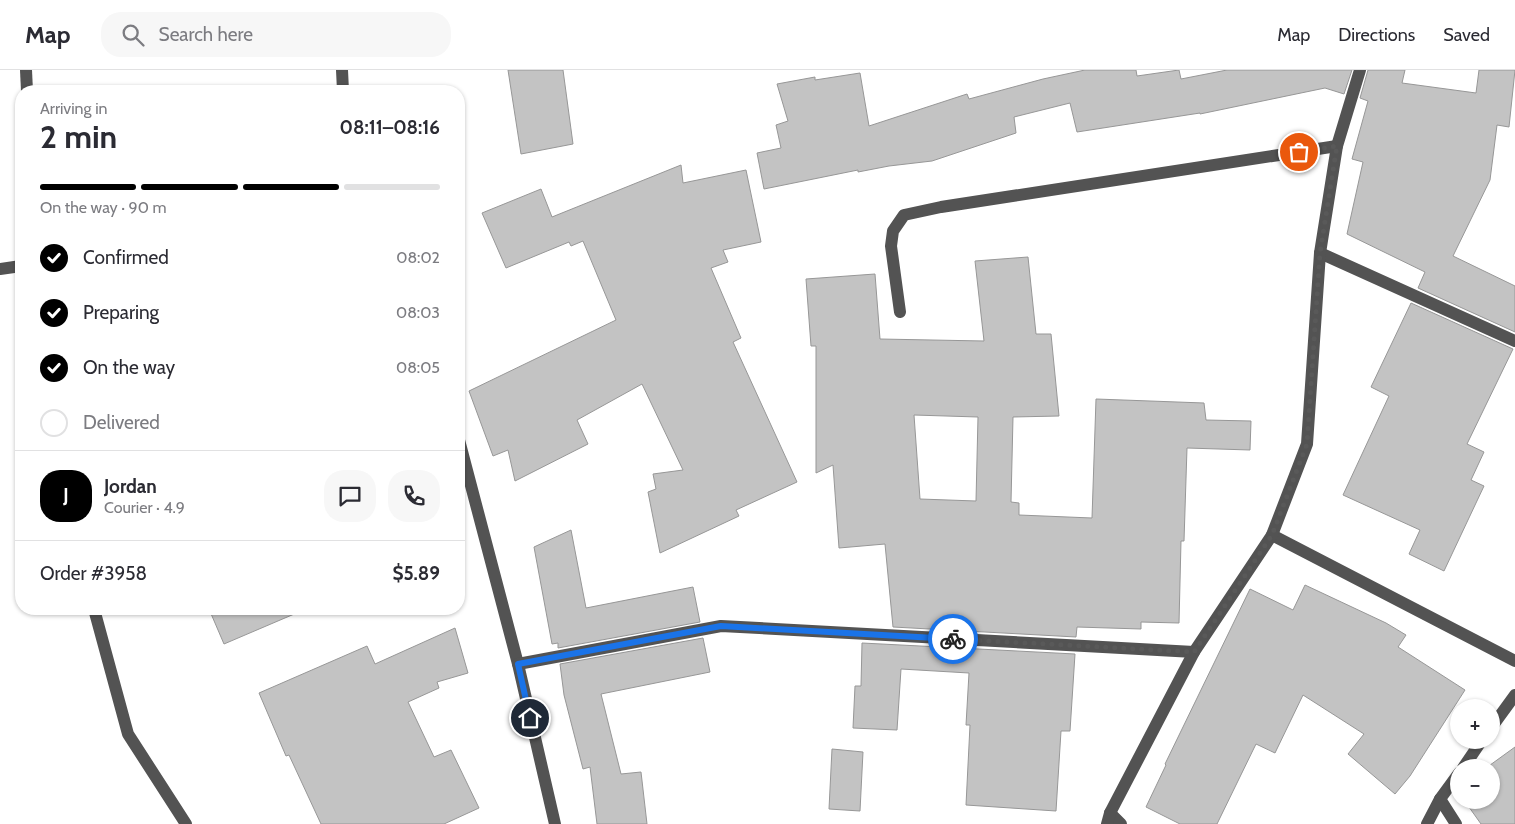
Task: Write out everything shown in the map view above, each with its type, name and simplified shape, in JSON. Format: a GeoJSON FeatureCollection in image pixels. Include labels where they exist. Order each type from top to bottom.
{"type":"FeatureCollection","features":[{"type":"Feature","properties":{"kind":"street"},"geometry":{"type":"LineString","coordinates":[[26,70],[27,85]]}},
{"type":"Feature","properties":{"kind":"street"},"geometry":{"type":"LineString","coordinates":[[342,70],[343,85]]}},
{"type":"Feature","properties":{"kind":"street"},"geometry":{"type":"LineString","coordinates":[[1121,824],[1109,818],[1194,652],[1272,535],[1307,444],[1320,253],[1337,146],[1360,70]]}},
{"type":"Feature","properties":{"kind":"street"},"geometry":{"type":"LineString","coordinates":[[900,312],[891,246],[893,231],[904,214],[941,206],[1337,146]]}},
{"type":"Feature","properties":{"kind":"street"},"geometry":{"type":"LineString","coordinates":[[1320,253],[1515,341]]}},
{"type":"Feature","properties":{"kind":"street"},"geometry":{"type":"LineString","coordinates":[[0,269],[15,267]]}},
{"type":"Feature","properties":{"kind":"street"},"geometry":{"type":"LineString","coordinates":[[465,463],[518,664],[555,824]]}},
{"type":"Feature","properties":{"kind":"street"},"geometry":{"type":"LineString","coordinates":[[1272,535],[1515,661]]}},
{"type":"Feature","properties":{"kind":"street"},"geometry":{"type":"LineString","coordinates":[[96,615],[128,734],[186,824]]}},
{"type":"Feature","properties":{"kind":"street"},"geometry":{"type":"LineString","coordinates":[[518,664],[721,626],[1194,652]]}},
{"type":"Feature","properties":{"kind":"street"},"geometry":{"type":"LineString","coordinates":[[1500,715],[1515,694]]}},
{"type":"Feature","properties":{"kind":"street"},"geometry":{"type":"LineString","coordinates":[[1427,824],[1440,799],[1450,785]]}},
{"type":"Feature","properties":{"kind":"street"},"geometry":{"type":"LineString","coordinates":[[1440,799],[1456,824]]}},
{"type":"Feature","properties":{"kind":"building"},"geometry":{"type":"Polygon","coordinates":[[[508,70],[563,70],[573,144],[521,154],[508,70]]]}},
{"type":"Feature","properties":{"kind":"building"},"geometry":{"type":"Polygon","coordinates":[[[1085,70],[1136,70],[1137,76],[1179,70],[1181,79],[1227,70],[1352,70],[1344,94],[1325,88],[1200,114],[1077,132],[1070,103],[1014,117],[1016,133],[932,161],[858,172],[858,170],[764,189],[757,153],[781,148],[776,125],[788,121],[777,84],[815,77],[815,80],[860,73],[869,126],[967,94],[969,99],[1085,70]]]}},
{"type":"Feature","properties":{"kind":"building"},"geometry":{"type":"Polygon","coordinates":[[[1368,70],[1405,70],[1402,83],[1476,93],[1479,70],[1515,70],[1509,127],[1497,125],[1490,180],[1453,256],[1515,286],[1515,332],[1418,288],[1425,272],[1347,234],[1363,162],[1352,159],[1368,101],[1360,98],[1368,70]]]}},
{"type":"Feature","properties":{"kind":"building"},"geometry":{"type":"Polygon","coordinates":[[[681,165],[683,183],[746,170],[761,242],[723,250],[728,262],[711,268],[741,338],[733,342],[797,482],[736,510],[739,516],[660,553],[648,492],[656,489],[653,474],[683,470],[642,384],[577,420],[588,444],[515,481],[508,450],[493,456],[469,391],[616,320],[583,241],[571,246],[569,242],[506,268],[482,213],[541,189],[552,217],[681,165]]]}},
{"type":"Feature","properties":{"kind":"building"},"geometry":{"type":"Polygon","coordinates":[[[1028,257],[1036,334],[1051,334],[1059,416],[1013,417],[1011,502],[1019,503],[1019,515],[1092,518],[1096,399],[1204,403],[1206,420],[1251,421],[1250,450],[1187,448],[1184,541],[1181,541],[1179,623],[1141,622],[1141,629],[1077,627],[1076,637],[893,627],[885,544],[839,548],[833,465],[816,473],[816,346],[811,346],[806,279],[875,274],[880,339],[984,341],[975,261],[1028,257]],[[914,415],[920,499],[976,501],[978,417],[914,415]]]}},
{"type":"Feature","properties":{"kind":"building"},"geometry":{"type":"Polygon","coordinates":[[[1411,303],[1513,349],[1467,444],[1484,452],[1471,480],[1484,486],[1444,571],[1409,554],[1420,530],[1343,495],[1389,396],[1371,387],[1411,303]]]}},
{"type":"Feature","properties":{"kind":"building"},"geometry":{"type":"Polygon","coordinates":[[[571,530],[586,608],[693,587],[700,622],[558,648],[558,643],[552,644],[534,547],[571,530]]]}},
{"type":"Feature","properties":{"kind":"building"},"geometry":{"type":"Polygon","coordinates":[[[1305,585],[1386,623],[1406,635],[1398,647],[1465,690],[1459,699],[1450,699],[1450,713],[1410,776],[1395,794],[1348,754],[1364,734],[1303,695],[1275,753],[1256,744],[1217,824],[1180,824],[1146,807],[1250,589],[1293,610],[1305,585]]]}},
{"type":"Feature","properties":{"kind":"building"},"geometry":{"type":"Polygon","coordinates":[[[212,615],[292,615],[224,644],[212,615]]]}},
{"type":"Feature","properties":{"kind":"building"},"geometry":{"type":"Polygon","coordinates":[[[455,628],[468,673],[437,682],[439,688],[408,702],[434,757],[451,750],[479,808],[444,824],[321,824],[289,755],[286,756],[259,693],[367,646],[375,664],[455,628]]]}},
{"type":"Feature","properties":{"kind":"building"},"geometry":{"type":"Polygon","coordinates":[[[703,638],[710,672],[601,694],[621,774],[641,772],[647,824],[597,824],[590,767],[583,769],[564,695],[560,664],[703,638]]]}},
{"type":"Feature","properties":{"kind":"building"},"geometry":{"type":"Polygon","coordinates":[[[862,643],[1075,654],[1070,731],[1061,731],[1056,811],[966,805],[970,725],[966,725],[969,673],[901,669],[897,730],[853,728],[855,686],[861,686],[862,643]]]}},
{"type":"Feature","properties":{"kind":"building"},"geometry":{"type":"Polygon","coordinates":[[[1515,747],[1515,824],[1481,824],[1470,809],[1500,809],[1500,759],[1498,759],[1515,747]]]}},
{"type":"Feature","properties":{"kind":"building"},"geometry":{"type":"Polygon","coordinates":[[[832,749],[863,752],[860,811],[829,809],[832,749]]]}},
{"type":"Feature","properties":{"kind":"way so far"},"geometry":{"type":"LineString","coordinates":[[953,639],[1194,652],[1272,535],[1307,444],[1320,253],[1337,146],[1299,152]]}},
{"type":"Feature","properties":{"kind":"route"},"geometry":{"type":"LineString","coordinates":[[530,718],[518,664],[721,626],[953,639]]}}]}
